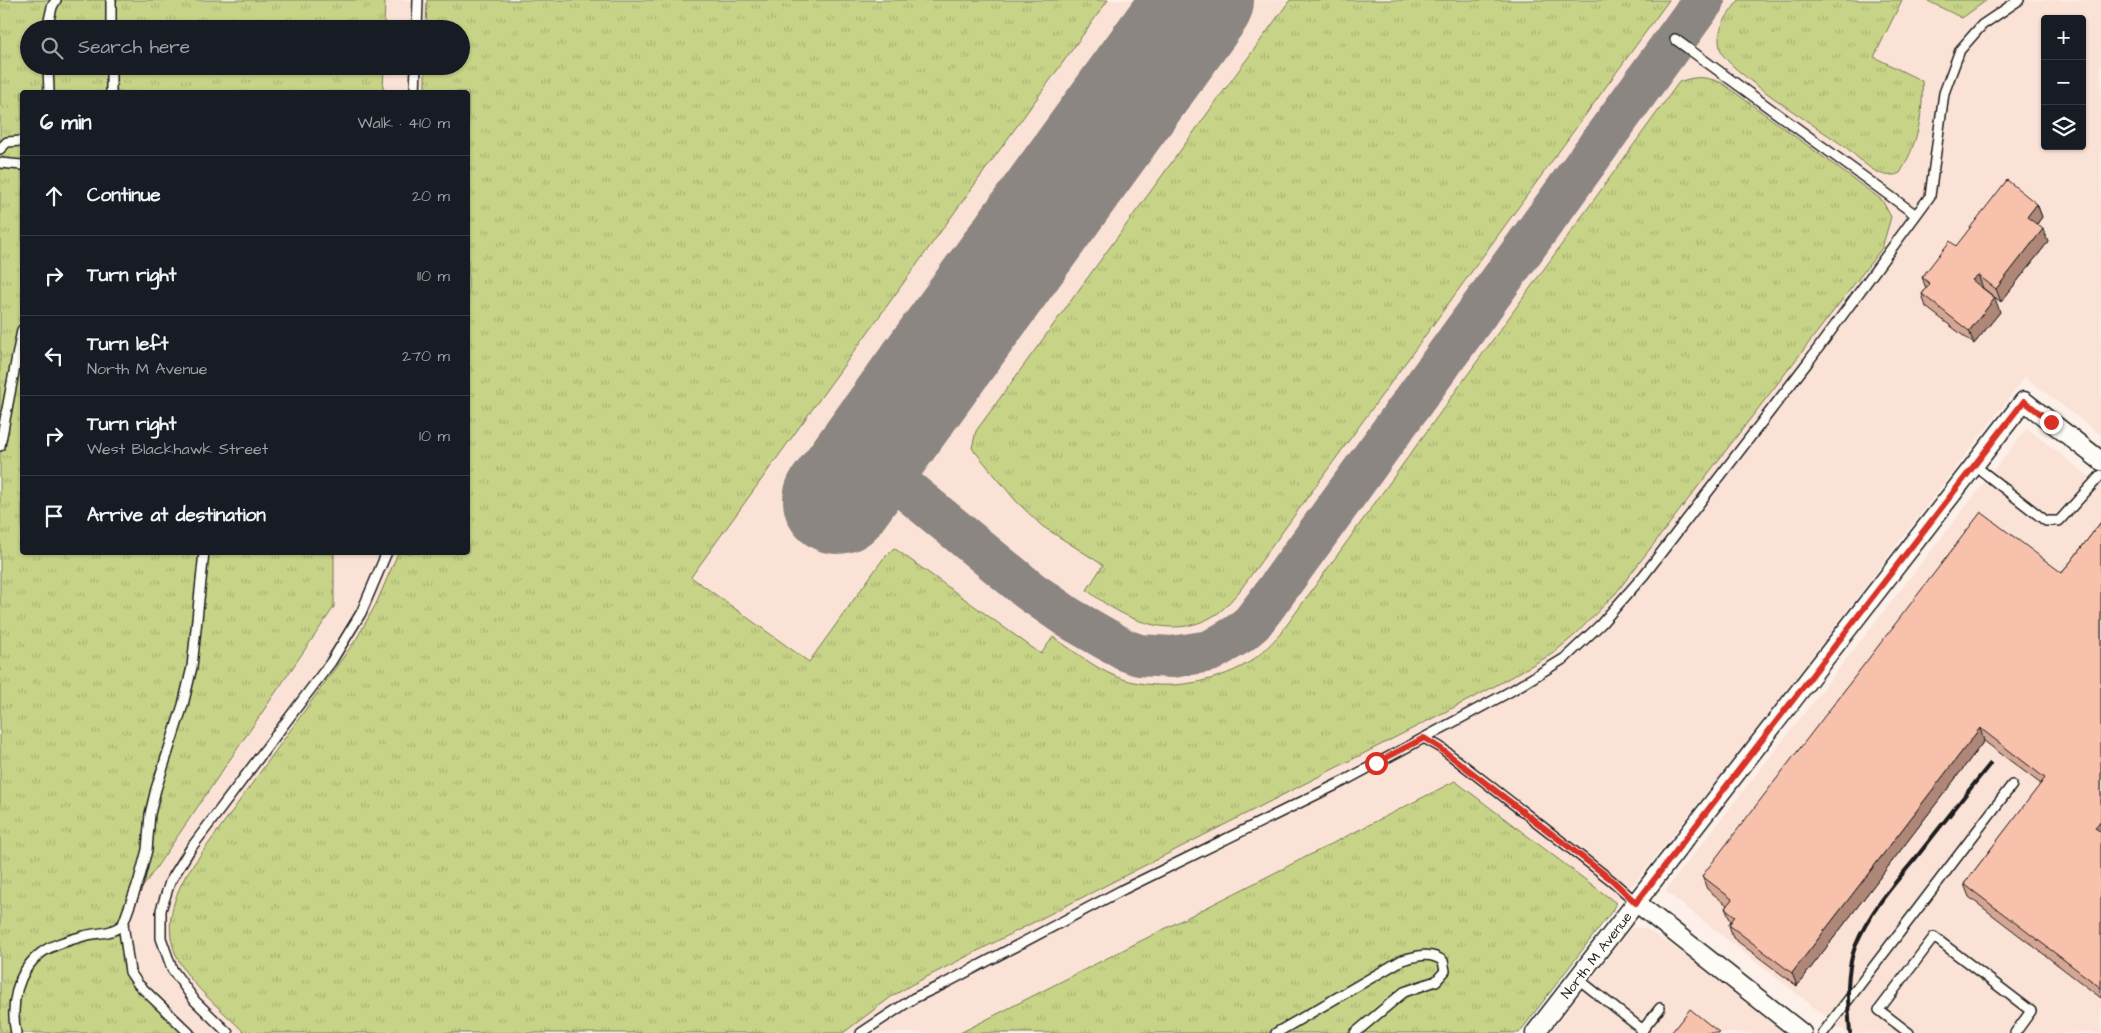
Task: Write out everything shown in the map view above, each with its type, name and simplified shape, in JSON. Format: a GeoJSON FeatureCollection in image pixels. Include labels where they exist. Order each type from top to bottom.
{"type":"FeatureCollection","features":[{"type":"Feature","properties":{"kind":"street","name":"North M Avenue"},"geometry":{"type":"LineString","coordinates":[[1535,1033],[2024,401],[2101,461]]}},
{"type":"Feature","properties":{"kind":"street"},"geometry":{"type":"LineString","coordinates":[[1636,903],[1802,1033]]}},
{"type":"Feature","properties":{"kind":"lane"},"geometry":{"type":"LineString","coordinates":[[49,20],[56,0]]}},
{"type":"Feature","properties":{"kind":"lane"},"geometry":{"type":"LineString","coordinates":[[111,0],[111,20]]}},
{"type":"Feature","properties":{"kind":"lane"},"geometry":{"type":"LineString","coordinates":[[417,20],[418,0]]}},
{"type":"Feature","properties":{"kind":"lane"},"geometry":{"type":"LineString","coordinates":[[861,1033],[914,998],[1124,889],[1344,781],[1511,691],[1565,658],[1602,624],[1644,574],[1802,370],[1930,196],[1944,93],[1960,50],[1982,24],[2019,0]]}},
{"type":"Feature","properties":{"kind":"lane"},"geometry":{"type":"LineString","coordinates":[[1675,39],[1916,215]]}},
{"type":"Feature","properties":{"kind":"lane"},"geometry":{"type":"LineString","coordinates":[[48,75],[49,90]]}},
{"type":"Feature","properties":{"kind":"lane"},"geometry":{"type":"LineString","coordinates":[[111,75],[111,90]]}},
{"type":"Feature","properties":{"kind":"lane"},"geometry":{"type":"LineString","coordinates":[[415,90],[416,75]]}},
{"type":"Feature","properties":{"kind":"lane"},"geometry":{"type":"LineString","coordinates":[[0,148],[7,142],[20,141]]}},
{"type":"Feature","properties":{"kind":"lane"},"geometry":{"type":"LineString","coordinates":[[0,163],[20,165]]}},
{"type":"Feature","properties":{"kind":"lane"},"geometry":{"type":"LineString","coordinates":[[0,446],[20,341]]}},
{"type":"Feature","properties":{"kind":"lane"},"geometry":{"type":"LineString","coordinates":[[1974,464],[2046,521],[2051,522],[2059,522],[2101,475]]}},
{"type":"Feature","properties":{"kind":"lane"},"geometry":{"type":"LineString","coordinates":[[189,1033],[138,984],[130,972],[123,924],[143,865],[147,850],[150,814],[156,789],[183,705],[192,667],[204,555]]}},
{"type":"Feature","properties":{"kind":"lane"},"geometry":{"type":"LineString","coordinates":[[228,1033],[195,1001],[172,969],[161,938],[161,910],[170,882],[191,848],[331,662],[361,613],[386,555]]}},
{"type":"Feature","properties":{"kind":"lane"},"geometry":{"type":"LineString","coordinates":[[1424,738],[1440,748],[1612,880],[1636,903]]}},
{"type":"Feature","properties":{"kind":"lane"},"geometry":{"type":"LineString","coordinates":[[1823,1033],[2012,785]]}},
{"type":"Feature","properties":{"kind":"lane"},"geometry":{"type":"LineString","coordinates":[[16,1033],[14,1009],[18,988],[27,967],[41,953],[57,944],[86,935],[116,930],[123,924]]}},
{"type":"Feature","properties":{"kind":"lane"},"geometry":{"type":"LineString","coordinates":[[1909,1033],[1879,1010],[1934,938],[2032,1011],[2015,1033]]}},
{"type":"Feature","properties":{"kind":"lane"},"geometry":{"type":"LineString","coordinates":[[1276,1033],[1402,960],[1422,954],[1435,955],[1443,961],[1445,971],[1436,981],[1404,992],[1355,1033]]}},
{"type":"Feature","properties":{"kind":"lane"},"geometry":{"type":"LineString","coordinates":[[1577,978],[1642,1031],[1660,1008]]}},
{"type":"Feature","properties":{"kind":"shaded area"},"geometry":{"type":"Polygon","coordinates":[[[385,0],[2101,0],[2101,435],[2025,377],[1732,761],[1637,880],[1616,903],[1454,781],[960,1033],[197,1033],[136,974],[131,960],[127,920],[132,903],[334,607],[334,555],[470,555],[470,90],[383,90],[384,75],[470,75],[470,20],[384,20],[385,0]]]}},
{"type":"Feature","properties":{"kind":"shaded area"},"geometry":{"type":"Polygon","coordinates":[[[2027,428],[2101,486],[2101,1033],[1847,1033],[1665,891],[2027,428]]]}},
{"type":"Feature","properties":{"kind":"shaded area"},"geometry":{"type":"Polygon","coordinates":[[[1631,928],[1645,928],[1804,1033],[1550,1033],[1631,928]]]}},
{"type":"Feature","properties":{"kind":"green space"},"geometry":{"type":"Polygon","coordinates":[[[0,0],[385,0],[384,20],[20,20],[20,75],[384,75],[383,90],[20,90],[20,555],[334,555],[334,607],[132,903],[127,920],[131,960],[136,974],[197,1033],[0,1033],[0,0]]]}},
{"type":"Feature","properties":{"kind":"green space"},"geometry":{"type":"Polygon","coordinates":[[[427,0],[1108,0],[691,577],[809,662],[883,559],[894,548],[1041,654],[1053,637],[1091,663],[1115,676],[1130,681],[1162,685],[1178,685],[1211,679],[1241,667],[1252,660],[1281,633],[1679,82],[1700,78],[1722,83],[1882,200],[1891,217],[1882,248],[1616,593],[1575,635],[1552,654],[1486,691],[911,985],[891,997],[843,1033],[245,1033],[193,981],[181,964],[173,946],[170,925],[174,902],[186,875],[357,638],[376,604],[397,555],[470,555],[470,90],[425,90],[425,75],[470,75],[470,20],[426,20],[427,0]]]}},
{"type":"Feature","properties":{"kind":"green space"},"geometry":{"type":"Polygon","coordinates":[[[1290,0],[1669,0],[1238,593],[1218,613],[1199,623],[1182,627],[1148,624],[1116,610],[1087,590],[1103,565],[1042,526],[1016,501],[972,448],[976,431],[1290,0]]]}},
{"type":"Feature","properties":{"kind":"green space"},"geometry":{"type":"Polygon","coordinates":[[[1739,0],[1902,0],[1874,57],[1922,81],[1922,105],[1918,129],[1911,151],[1900,173],[1886,175],[1872,169],[1848,149],[1758,86],[1727,60],[1721,51],[1719,43],[1720,30],[1739,0]]]}},
{"type":"Feature","properties":{"kind":"green space"},"geometry":{"type":"Polygon","coordinates":[[[1926,0],[1987,0],[1962,18],[1926,0]]]}},
{"type":"Feature","properties":{"kind":"green space"},"geometry":{"type":"Polygon","coordinates":[[[1455,781],[1616,903],[1612,911],[1519,1033],[960,1033],[1455,781]]]}},
{"type":"Feature","properties":{"kind":"building"},"geometry":{"type":"Polygon","coordinates":[[[2007,180],[2037,204],[2027,217],[2043,229],[1996,289],[1978,275],[1972,280],[1995,298],[1969,331],[1922,294],[1930,284],[1922,277],[1950,241],[1956,246],[2007,180]]]}},
{"type":"Feature","properties":{"kind":"building"},"geometry":{"type":"Polygon","coordinates":[[[1981,512],[2062,573],[2101,522],[2101,820],[2095,828],[2101,832],[2101,988],[1964,884],[2045,778],[1980,728],[1792,973],[1729,925],[1735,916],[1725,908],[1732,899],[1702,876],[1981,512]]]}},
{"type":"Feature","properties":{"kind":"building"},"geometry":{"type":"Polygon","coordinates":[[[1690,1009],[1720,1033],[1671,1033],[1690,1009]]]}},
{"type":"Feature","properties":{"kind":"taxiway"},"geometry":{"type":"LineString","coordinates":[[889,428],[886,455],[888,468],[895,480],[1030,591],[1069,618],[1125,650],[1139,655],[1172,657],[1210,651],[1239,634],[1252,623],[1265,606],[1704,0]]}},
{"type":"Feature","properties":{"kind":"runway"},"geometry":{"type":"LineString","coordinates":[[837,500],[1200,0]]}},
{"type":"Feature","properties":{"kind":"railway"},"geometry":{"type":"LineString","coordinates":[[1850,1033],[1848,979],[1852,957],[1860,935],[1890,890],[1990,764]]}},
{"type":"Feature","properties":{"kind":"route"},"geometry":{"type":"LineString","coordinates":[[1376,763],[1424,738],[1440,748],[1612,880],[1636,903],[2024,401],[2051,422]]}}]}
